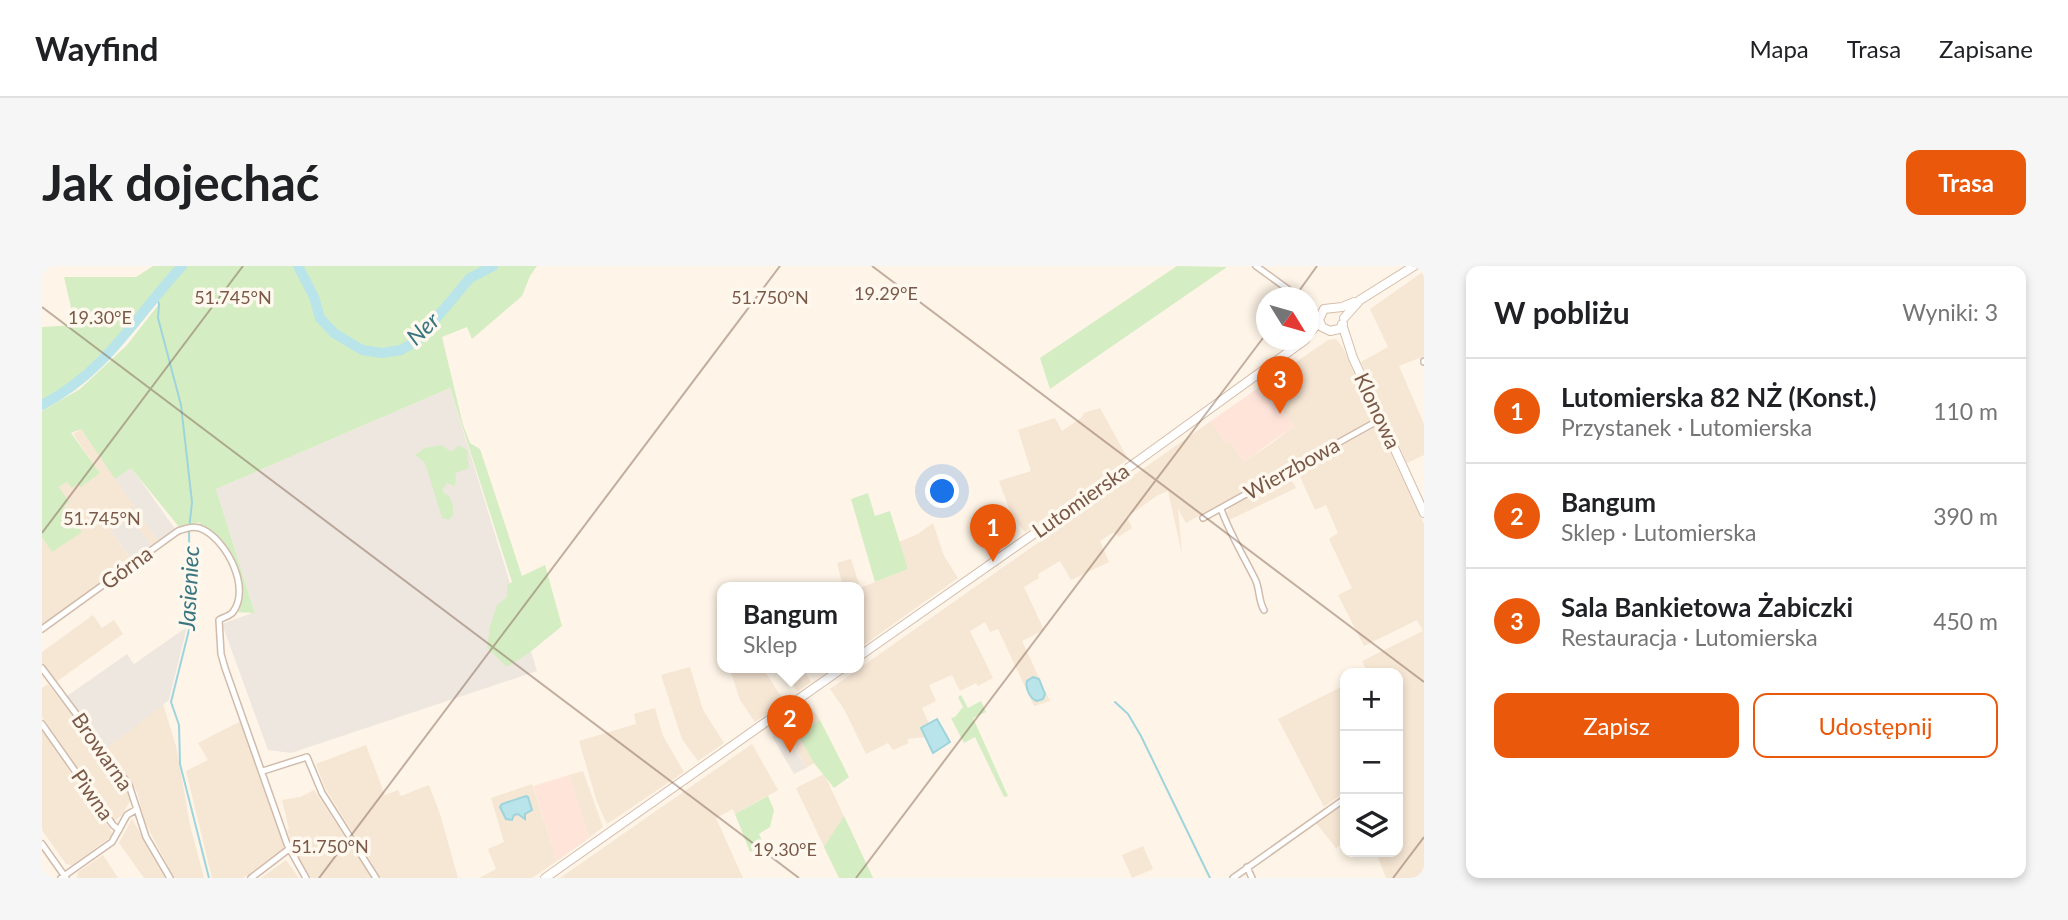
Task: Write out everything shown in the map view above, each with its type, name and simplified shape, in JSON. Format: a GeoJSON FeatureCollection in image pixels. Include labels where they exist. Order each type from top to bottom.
{"type":"FeatureCollection","features":[{"type":"Feature","properties":{"kind":"main road"},"geometry":{"type":"LineString","coordinates":[[1360,300],[1336,330],[1329,331],[1322,327],[1319,319],[1322,311],[1360,300],[1414,266]]}},
{"type":"Feature","properties":{"kind":"main road"},"geometry":{"type":"LineString","coordinates":[[1331,307],[1340,310],[1343,321]]}},
{"type":"Feature","properties":{"kind":"main road","name":"Klonowa"},"geometry":{"type":"LineString","coordinates":[[1343,321],[1348,347],[1424,513]]}},
{"type":"Feature","properties":{"kind":"main road","name":"Klonowa"},"geometry":{"type":"LineString","coordinates":[[1329,331],[1336,334],[1348,347]]}},
{"type":"Feature","properties":{"kind":"main road","name":"Lutomierska"},"geometry":{"type":"LineString","coordinates":[[1319,334],[1329,331]]}},
{"type":"Feature","properties":{"kind":"main road","name":"Lutomierska"},"geometry":{"type":"LineString","coordinates":[[864,653],[1142,458],[1289,350]]}},
{"type":"Feature","properties":{"kind":"main road"},"geometry":{"type":"LineString","coordinates":[[545,878],[835,673]]}},
{"type":"Feature","properties":{"kind":"street"},"geometry":{"type":"LineString","coordinates":[[1256,266],[1285,287]]}},
{"type":"Feature","properties":{"kind":"street"},"geometry":{"type":"LineString","coordinates":[[1319,305],[1331,307]]}},
{"type":"Feature","properties":{"kind":"street","name":"Wierzbowa"},"geometry":{"type":"LineString","coordinates":[[1203,518],[1381,419]]}},
{"type":"Feature","properties":{"kind":"street"},"geometry":{"type":"LineString","coordinates":[[1221,509],[1239,552],[1257,581],[1264,610]]}},
{"type":"Feature","properties":{"kind":"street","name":"Górna"},"geometry":{"type":"LineString","coordinates":[[42,629],[177,531],[190,527],[204,530],[226,551],[240,583],[238,602],[230,615],[219,620],[221,654],[263,771]]}},
{"type":"Feature","properties":{"kind":"street","name":"Browarna"},"geometry":{"type":"LineString","coordinates":[[42,668],[129,785],[146,837],[170,878]]}},
{"type":"Feature","properties":{"kind":"street"},"geometry":{"type":"LineString","coordinates":[[42,683],[49,678]]}},
{"type":"Feature","properties":{"kind":"street","name":"Piwna"},"geometry":{"type":"LineString","coordinates":[[42,724],[118,830]]}},
{"type":"Feature","properties":{"kind":"street"},"geometry":{"type":"LineString","coordinates":[[306,878],[289,849],[263,771],[307,757],[322,793],[376,878]]}},
{"type":"Feature","properties":{"kind":"street"},"geometry":{"type":"LineString","coordinates":[[1233,878],[1340,802]]}},
{"type":"Feature","properties":{"kind":"street"},"geometry":{"type":"LineString","coordinates":[[42,844],[64,877],[112,842],[127,815],[137,809]]}},
{"type":"Feature","properties":{"kind":"street"},"geometry":{"type":"LineString","coordinates":[[251,878],[289,849]]}},
{"type":"Feature","properties":{"kind":"street"},"geometry":{"type":"LineString","coordinates":[[1247,867],[1252,878]]}},
{"type":"Feature","properties":{"kind":"shaded area"},"geometry":{"type":"Polygon","coordinates":[[[1424,271],[1424,356],[1399,366],[1424,424],[1424,455],[1407,463],[1361,362],[1388,347],[1370,309],[1424,271]]]}},
{"type":"Feature","properties":{"kind":"shaded area"},"geometry":{"type":"Polygon","coordinates":[[[1336,339],[1343,348],[1373,415],[1371,420],[1186,523],[1178,509],[1182,554],[1168,491],[1127,517],[1132,528],[1118,537],[1114,532],[1100,541],[1109,562],[1071,580],[1060,561],[1038,574],[1039,578],[1024,587],[1044,630],[1022,641],[1050,701],[1034,706],[998,629],[990,632],[985,622],[970,631],[993,678],[960,691],[952,675],[929,685],[936,701],[922,708],[929,724],[925,737],[907,739],[909,743],[893,750],[888,743],[866,754],[844,709],[830,689],[853,673],[864,673],[864,665],[1211,421],[1227,444],[1231,442],[1244,462],[1271,444],[1294,426],[1264,384],[1313,350],[1319,350],[1319,346],[1328,340],[1336,339]]]}},
{"type":"Feature","properties":{"kind":"shaded area"},"geometry":{"type":"Polygon","coordinates":[[[1264,384],[1294,426],[1244,462],[1231,442],[1227,444],[1211,421],[1264,384]]]}},
{"type":"Feature","properties":{"kind":"shaded area"},"geometry":{"type":"Polygon","coordinates":[[[450,388],[537,671],[291,753],[268,750],[222,624],[255,612],[216,489],[450,388]]]}},
{"type":"Feature","properties":{"kind":"shaded area"},"geometry":{"type":"Polygon","coordinates":[[[1100,408],[1128,459],[1025,532],[1012,517],[999,481],[1031,471],[1018,430],[1055,418],[1062,431],[1084,413],[1100,408]]]}},
{"type":"Feature","properties":{"kind":"shaded area"},"geometry":{"type":"Polygon","coordinates":[[[1376,427],[1380,429],[1424,524],[1424,878],[1386,878],[1378,857],[1403,857],[1403,668],[1366,668],[1362,661],[1423,631],[1417,620],[1364,646],[1338,595],[1352,588],[1329,539],[1338,533],[1326,505],[1315,510],[1297,470],[1376,427]]]}},
{"type":"Feature","properties":{"kind":"shaded area"},"geometry":{"type":"Polygon","coordinates":[[[81,429],[158,541],[151,546],[127,511],[107,525],[132,561],[42,625],[42,538],[52,552],[64,505],[59,487],[67,482],[78,484],[100,473],[73,434],[81,429]]]}},
{"type":"Feature","properties":{"kind":"shaded area"},"geometry":{"type":"Polygon","coordinates":[[[131,467],[175,529],[158,541],[115,479],[131,467]]]}},
{"type":"Feature","properties":{"kind":"shaded area"},"geometry":{"type":"Polygon","coordinates":[[[1289,475],[1296,488],[1229,520],[1229,508],[1289,475]]]}},
{"type":"Feature","properties":{"kind":"shaded area"},"geometry":{"type":"Polygon","coordinates":[[[127,511],[151,545],[131,559],[107,525],[127,511]]]}},
{"type":"Feature","properties":{"kind":"shaded area"},"geometry":{"type":"Polygon","coordinates":[[[933,523],[944,556],[958,578],[864,645],[864,586],[908,569],[899,542],[918,534],[933,523]]]}},
{"type":"Feature","properties":{"kind":"shaded area"},"geometry":{"type":"Polygon","coordinates":[[[851,559],[858,582],[842,582],[837,563],[851,559]]]}},
{"type":"Feature","properties":{"kind":"shaded area"},"geometry":{"type":"Polygon","coordinates":[[[93,615],[102,628],[114,620],[123,634],[56,682],[42,663],[42,652],[93,615]]]}},
{"type":"Feature","properties":{"kind":"shaded area"},"geometry":{"type":"Polygon","coordinates":[[[187,627],[169,700],[107,748],[67,696],[127,654],[134,664],[187,627]]]}},
{"type":"Feature","properties":{"kind":"shaded area"},"geometry":{"type":"Polygon","coordinates":[[[690,667],[703,710],[724,743],[698,761],[682,739],[661,675],[690,667]]]}},
{"type":"Feature","properties":{"kind":"shaded area"},"geometry":{"type":"Polygon","coordinates":[[[731,673],[766,673],[784,701],[755,722],[740,700],[731,673]]]}},
{"type":"Feature","properties":{"kind":"shaded area"},"geometry":{"type":"Polygon","coordinates":[[[786,673],[806,673],[811,682],[797,692],[786,673]]]}},
{"type":"Feature","properties":{"kind":"shaded area"},"geometry":{"type":"Polygon","coordinates":[[[48,684],[115,769],[131,794],[122,815],[114,821],[42,717],[42,688],[48,684]]]}},
{"type":"Feature","properties":{"kind":"shaded area"},"geometry":{"type":"Polygon","coordinates":[[[1340,688],[1340,796],[1324,807],[1278,719],[1340,688]]]}},
{"type":"Feature","properties":{"kind":"shaded area"},"geometry":{"type":"Polygon","coordinates":[[[808,703],[820,720],[798,735],[814,763],[806,768],[782,723],[808,703]]]}},
{"type":"Feature","properties":{"kind":"shaded area"},"geometry":{"type":"Polygon","coordinates":[[[163,704],[176,746],[190,825],[204,878],[174,878],[145,822],[137,792],[107,748],[163,704]]]}},
{"type":"Feature","properties":{"kind":"shaded area"},"geometry":{"type":"Polygon","coordinates":[[[655,708],[663,736],[684,772],[607,824],[597,802],[579,741],[636,724],[634,714],[655,708]]]}},
{"type":"Feature","properties":{"kind":"shaded area"},"geometry":{"type":"Polygon","coordinates":[[[241,721],[285,849],[270,862],[243,878],[212,878],[186,771],[208,760],[198,743],[241,721]]]}},
{"type":"Feature","properties":{"kind":"shaded area"},"geometry":{"type":"Polygon","coordinates":[[[784,729],[806,768],[794,774],[772,736],[784,729]]]}},
{"type":"Feature","properties":{"kind":"shaded area"},"geometry":{"type":"Polygon","coordinates":[[[42,731],[112,832],[112,836],[72,865],[66,864],[42,830],[42,731]]]}},
{"type":"Feature","properties":{"kind":"shaded area"},"geometry":{"type":"Polygon","coordinates":[[[752,744],[778,790],[735,814],[733,809],[716,818],[743,878],[560,878],[752,744]]]}},
{"type":"Feature","properties":{"kind":"shaded area"},"geometry":{"type":"Polygon","coordinates":[[[366,745],[385,795],[398,790],[401,796],[429,785],[458,878],[381,878],[325,788],[316,764],[366,745]]]}},
{"type":"Feature","properties":{"kind":"shaded area"},"geometry":{"type":"Polygon","coordinates":[[[583,771],[603,827],[589,838],[569,775],[583,771]]]}},
{"type":"Feature","properties":{"kind":"shaded area"},"geometry":{"type":"Polygon","coordinates":[[[824,774],[873,878],[839,878],[796,788],[824,774]]]}},
{"type":"Feature","properties":{"kind":"shaded area"},"geometry":{"type":"Polygon","coordinates":[[[569,775],[589,838],[557,861],[533,786],[569,775]]]}},
{"type":"Feature","properties":{"kind":"shaded area"},"geometry":{"type":"Polygon","coordinates":[[[532,784],[557,861],[532,878],[479,878],[496,869],[488,849],[504,842],[491,798],[532,784]]]}},
{"type":"Feature","properties":{"kind":"shaded area"},"geometry":{"type":"Polygon","coordinates":[[[314,790],[372,878],[311,878],[293,849],[282,800],[300,797],[314,790]]]}},
{"type":"Feature","properties":{"kind":"shaded area"},"geometry":{"type":"Polygon","coordinates":[[[1340,806],[1340,846],[1336,848],[1316,823],[1340,806]]]}},
{"type":"Feature","properties":{"kind":"shaded area"},"geometry":{"type":"Polygon","coordinates":[[[132,819],[166,878],[144,878],[119,843],[132,819]]]}},
{"type":"Feature","properties":{"kind":"shaded area"},"geometry":{"type":"Polygon","coordinates":[[[1143,846],[1153,869],[1132,878],[1122,855],[1143,846]]]}},
{"type":"Feature","properties":{"kind":"shaded area"},"geometry":{"type":"Polygon","coordinates":[[[103,855],[118,878],[77,878],[78,872],[103,855]]]}},
{"type":"Feature","properties":{"kind":"shaded area"},"geometry":{"type":"Polygon","coordinates":[[[286,860],[299,878],[261,878],[286,860]]]}},
{"type":"Feature","properties":{"kind":"green space"},"geometry":{"type":"Polygon","coordinates":[[[153,266],[537,266],[522,296],[472,339],[467,327],[442,337],[463,425],[470,443],[480,449],[522,576],[545,565],[562,626],[507,667],[487,648],[497,605],[507,597],[507,585],[512,582],[450,388],[216,489],[255,613],[233,612],[240,583],[226,551],[215,538],[196,527],[201,522],[180,528],[131,468],[115,479],[81,429],[71,433],[100,473],[81,487],[78,484],[72,488],[67,482],[59,487],[69,502],[64,506],[82,532],[52,552],[42,538],[42,411],[80,389],[127,345],[159,304],[160,288],[96,363],[42,401],[42,327],[75,325],[64,277],[136,277],[153,266]]]}},
{"type":"Feature","properties":{"kind":"green space"},"geometry":{"type":"Polygon","coordinates":[[[1177,266],[1227,267],[1050,389],[1040,358],[1177,266]]]}},
{"type":"Feature","properties":{"kind":"green space"},"geometry":{"type":"Polygon","coordinates":[[[442,445],[451,452],[459,445],[467,450],[469,468],[456,473],[455,486],[446,483],[443,488],[453,506],[453,515],[449,520],[442,518],[425,463],[415,455],[425,448],[442,445]]]}},
{"type":"Feature","properties":{"kind":"green space"},"geometry":{"type":"Polygon","coordinates":[[[868,493],[875,516],[890,511],[908,569],[875,582],[851,499],[868,493]]]}},
{"type":"Feature","properties":{"kind":"green space"},"geometry":{"type":"Polygon","coordinates":[[[961,695],[968,708],[981,701],[986,712],[973,718],[1008,796],[1004,797],[975,737],[964,743],[951,718],[963,707],[958,697],[961,695]]]}},
{"type":"Feature","properties":{"kind":"green space"},"geometry":{"type":"Polygon","coordinates":[[[820,720],[849,777],[834,788],[814,763],[798,735],[820,720]]]}},
{"type":"Feature","properties":{"kind":"green space"},"geometry":{"type":"Polygon","coordinates":[[[768,796],[774,810],[770,827],[759,834],[764,845],[750,852],[735,814],[768,796]]]}},
{"type":"Feature","properties":{"kind":"green space"},"geometry":{"type":"Polygon","coordinates":[[[844,816],[873,878],[839,878],[824,847],[844,816]]]}},
{"type":"Feature","properties":{"kind":"water"},"geometry":{"type":"Polygon","coordinates":[[[1033,677],[1039,679],[1045,694],[1043,699],[1037,701],[1030,696],[1027,687],[1027,681],[1033,677]]]}},
{"type":"Feature","properties":{"kind":"water"},"geometry":{"type":"Polygon","coordinates":[[[937,719],[950,742],[933,753],[921,728],[937,719]]]}},
{"type":"Feature","properties":{"kind":"water"},"geometry":{"type":"Polygon","coordinates":[[[526,796],[532,810],[525,814],[525,819],[518,814],[514,815],[512,820],[506,819],[500,807],[502,804],[526,796]]]}},
{"type":"Feature","properties":{"kind":"waterway","name":"Ner"},"geometry":{"type":"LineString","coordinates":[[42,405],[65,391],[102,360],[182,266]]}},
{"type":"Feature","properties":{"kind":"waterway","name":"Ner"},"geometry":{"type":"LineString","coordinates":[[298,266],[314,297],[320,318],[334,333],[362,350],[382,353],[401,350],[418,340],[470,278],[493,266]]}},
{"type":"Feature","properties":{"kind":"waterway","name":"Jasieniec"},"geometry":{"type":"LineString","coordinates":[[156,295],[159,304],[158,318],[181,405],[192,502],[189,530],[190,626],[171,702],[179,725],[180,764],[209,878]]}},
{"type":"Feature","properties":{"kind":"waterway"},"geometry":{"type":"LineString","coordinates":[[1115,702],[1128,714],[1141,736],[1210,878]]}},
{"type":"Feature","properties":{"kind":"place","name":"Sala Bankietowa Żabiczki"},"geometry":{"type":"Point","coordinates":[1280,414]}},
{"type":"Feature","properties":{"kind":"place","name":"Lutomierska 82 NŻ (Konst.)"},"geometry":{"type":"Point","coordinates":[993,562]}},
{"type":"Feature","properties":{"kind":"place","name":"Bangum"},"geometry":{"type":"Point","coordinates":[790,753]}}]}
